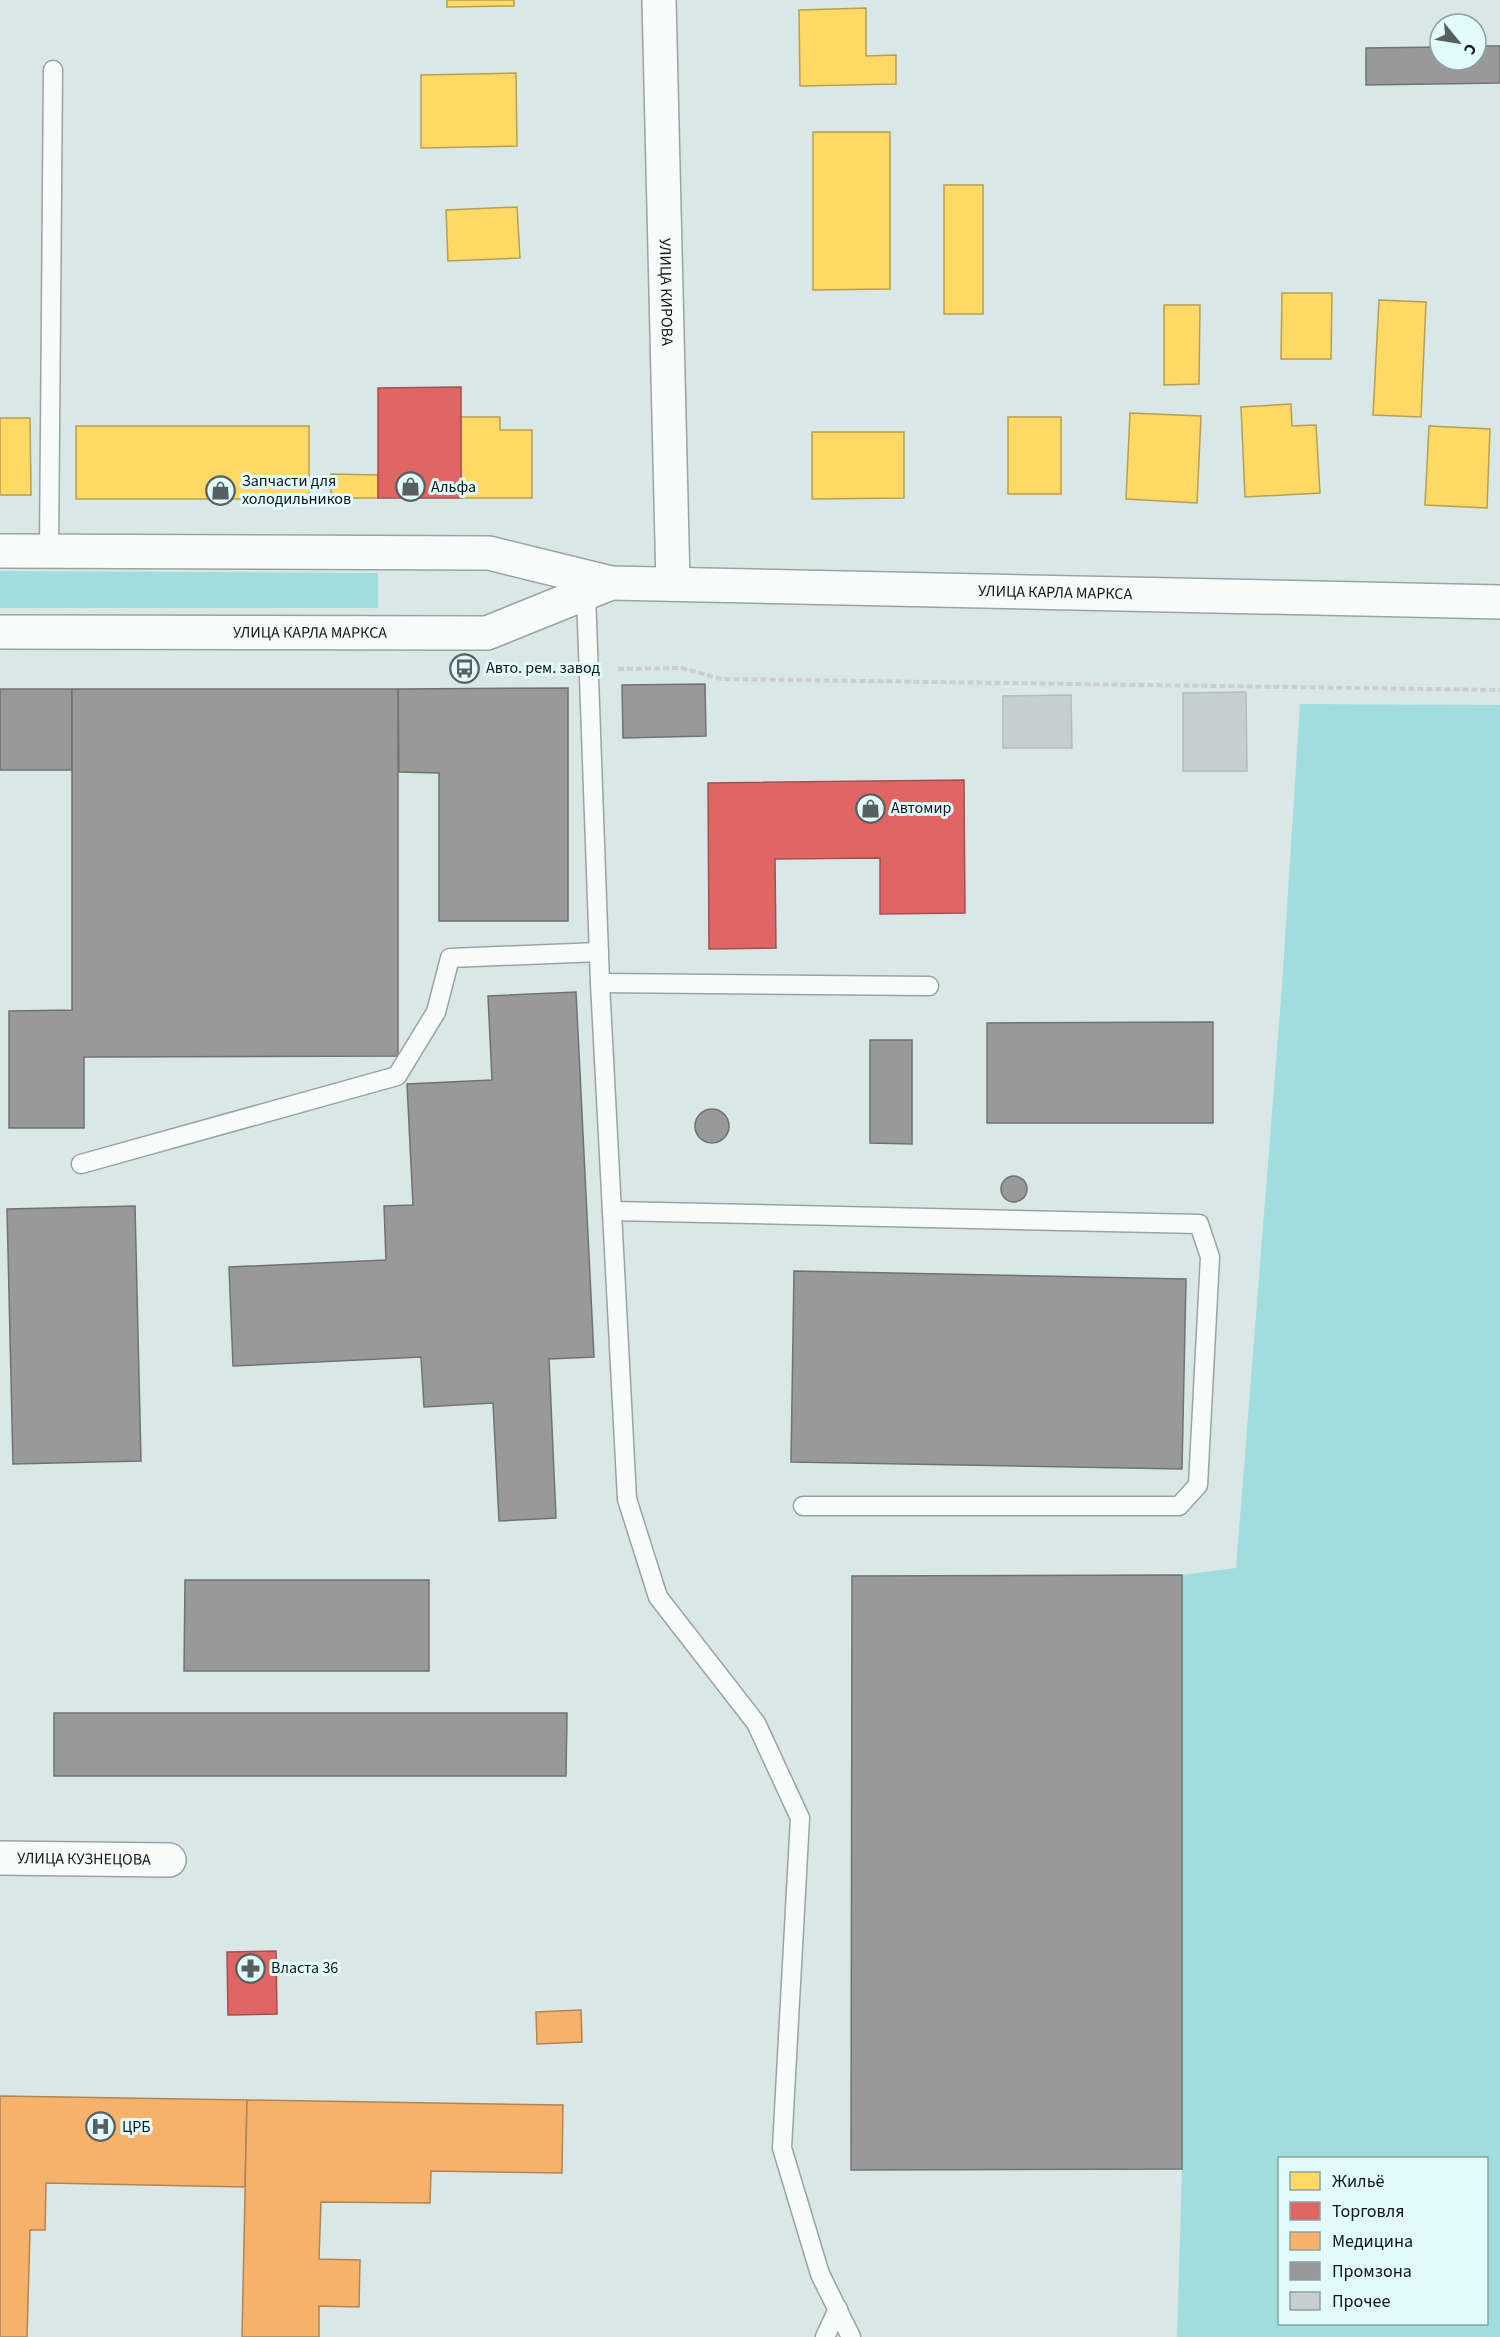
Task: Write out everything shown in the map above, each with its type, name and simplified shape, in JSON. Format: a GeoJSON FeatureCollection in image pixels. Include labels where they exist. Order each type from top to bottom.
{"type":"FeatureCollection","features":[{"type":"Feature","properties":{"kind":"main road","name":"УЛИЦА КИРОВА"},"geometry":{"type":"LineString","coordinates":[[659,0],[673,584]]}},
{"type":"Feature","properties":{"kind":"main road","name":"УЛИЦА КАРЛА МАРКСА"},"geometry":{"type":"LineString","coordinates":[[0,551],[489,553],[599,588]]}},
{"type":"Feature","properties":{"kind":"main road","name":"УЛИЦА КАРЛА МАРКСА"},"geometry":{"type":"LineString","coordinates":[[0,632],[487,633],[599,588],[673,584],[1500,603]]}},
{"type":"Feature","properties":{"kind":"main road","name":"УЛИЦА КУЗНЕЦОВА"},"geometry":{"type":"LineString","coordinates":[[0,1858],[169,1860]]}},
{"type":"Feature","properties":{"kind":"lane"},"geometry":{"type":"LineString","coordinates":[[48,551],[53,70]]}},
{"type":"Feature","properties":{"kind":"lane"},"geometry":{"type":"LineString","coordinates":[[599,588],[599,952],[627,1499],[658,1597],[756,1723],[800,1818],[782,2148],[820,2274],[851,2337]]}},
{"type":"Feature","properties":{"kind":"lane"},"geometry":{"type":"LineString","coordinates":[[81,1164],[397,1076],[436,1012],[450,958],[599,952]]}},
{"type":"Feature","properties":{"kind":"lane"},"geometry":{"type":"LineString","coordinates":[[600,983],[929,986]]}},
{"type":"Feature","properties":{"kind":"lane"},"geometry":{"type":"LineString","coordinates":[[612,1211],[1199,1224],[1210,1257],[1198,1485],[1179,1506],[803,1506]]}},
{"type":"Feature","properties":{"kind":"lane"},"geometry":{"type":"LineString","coordinates":[[825,2337],[838,2309]]}},
{"type":"Feature","properties":{"kind":"path"},"geometry":{"type":"LineString","coordinates":[[608,669],[682,668],[733,679],[1500,690]]}},
{"type":"Feature","properties":{"kind":"shaded area"},"geometry":{"type":"Polygon","coordinates":[[[0,571],[378,573],[378,608],[0,608],[0,571]]]}},
{"type":"Feature","properties":{"kind":"shaded area"},"geometry":{"type":"Polygon","coordinates":[[[1300,704],[1500,705],[1500,2337],[1177,2337],[1182,2169],[1182,1575],[1236,1568],[1282,986],[1300,704]]]}},
{"type":"Feature","properties":{"kind":"building: Жильё"},"geometry":{"type":"Polygon","coordinates":[[[447,0],[514,0],[514,6],[447,7],[447,0]]]}},
{"type":"Feature","properties":{"kind":"building: Жильё"},"geometry":{"type":"Polygon","coordinates":[[[866,8],[866,56],[896,55],[896,84],[800,86],[799,10],[866,8]]]}},
{"type":"Feature","properties":{"kind":"building: Жильё"},"geometry":{"type":"Polygon","coordinates":[[[516,73],[517,146],[421,148],[421,75],[516,73]]]}},
{"type":"Feature","properties":{"kind":"building: Жильё"},"geometry":{"type":"Polygon","coordinates":[[[813,132],[890,132],[890,289],[813,290],[813,132]]]}},
{"type":"Feature","properties":{"kind":"building: Жильё"},"geometry":{"type":"Polygon","coordinates":[[[944,185],[983,185],[983,314],[944,314],[944,185]]]}},
{"type":"Feature","properties":{"kind":"building: Жильё"},"geometry":{"type":"Polygon","coordinates":[[[517,207],[520,258],[448,261],[446,210],[517,207]]]}},
{"type":"Feature","properties":{"kind":"building: Жильё"},"geometry":{"type":"Polygon","coordinates":[[[1282,293],[1332,293],[1331,359],[1281,359],[1282,293]]]}},
{"type":"Feature","properties":{"kind":"building: Жильё"},"geometry":{"type":"Polygon","coordinates":[[[1379,300],[1426,302],[1421,417],[1373,415],[1379,300]]]}},
{"type":"Feature","properties":{"kind":"building: Жильё"},"geometry":{"type":"Polygon","coordinates":[[[1164,305],[1200,305],[1199,384],[1164,385],[1164,305]]]}},
{"type":"Feature","properties":{"kind":"building: Жильё"},"geometry":{"type":"Polygon","coordinates":[[[1291,404],[1292,426],[1316,425],[1320,493],[1245,497],[1241,407],[1291,404]]]}},
{"type":"Feature","properties":{"kind":"building: Жильё"},"geometry":{"type":"Polygon","coordinates":[[[1130,413],[1201,416],[1197,503],[1126,499],[1130,413]]]}},
{"type":"Feature","properties":{"kind":"building: Жильё"},"geometry":{"type":"Polygon","coordinates":[[[461,417],[500,417],[500,430],[532,430],[532,498],[461,498],[461,417]]]}},
{"type":"Feature","properties":{"kind":"building: Жильё"},"geometry":{"type":"Polygon","coordinates":[[[1008,417],[1061,417],[1061,494],[1008,494],[1008,417]]]}},
{"type":"Feature","properties":{"kind":"building: Жильё"},"geometry":{"type":"Polygon","coordinates":[[[0,418],[30,418],[31,495],[0,495],[0,418]]]}},
{"type":"Feature","properties":{"kind":"building: Жильё"},"geometry":{"type":"Polygon","coordinates":[[[76,426],[309,426],[309,499],[76,499],[76,426]]]}},
{"type":"Feature","properties":{"kind":"building: Жильё"},"geometry":{"type":"Polygon","coordinates":[[[1429,426],[1490,429],[1487,508],[1425,505],[1429,426]]]}},
{"type":"Feature","properties":{"kind":"building: Жильё"},"geometry":{"type":"Polygon","coordinates":[[[812,432],[904,432],[904,498],[812,499],[812,432]]]}},
{"type":"Feature","properties":{"kind":"building: Жильё"},"geometry":{"type":"Polygon","coordinates":[[[331,474],[378,475],[378,498],[331,498],[331,474]]]}},
{"type":"Feature","properties":{"kind":"building: Торговля"},"geometry":{"type":"Polygon","coordinates":[[[461,387],[461,498],[378,498],[378,388],[461,387]]]}},
{"type":"Feature","properties":{"kind":"building: Торговля"},"geometry":{"type":"Polygon","coordinates":[[[964,780],[965,913],[880,914],[880,858],[775,859],[776,948],[709,949],[708,783],[964,780]]]}},
{"type":"Feature","properties":{"kind":"building: Торговля"},"geometry":{"type":"Polygon","coordinates":[[[276,1951],[277,2014],[228,2015],[227,1952],[276,1951]]]}},
{"type":"Feature","properties":{"kind":"building: Медицина"},"geometry":{"type":"Polygon","coordinates":[[[581,2010],[582,2042],[537,2044],[536,2012],[581,2010]]]}},
{"type":"Feature","properties":{"kind":"building: Медицина"},"geometry":{"type":"Polygon","coordinates":[[[0,2096],[247,2100],[245,2187],[46,2183],[45,2230],[30,2230],[27,2337],[0,2337],[0,2096]]]}},
{"type":"Feature","properties":{"kind":"building: Медицина"},"geometry":{"type":"Polygon","coordinates":[[[247,2100],[563,2105],[562,2173],[431,2171],[430,2203],[321,2202],[319,2259],[360,2260],[359,2307],[319,2306],[319,2337],[242,2337],[247,2100]]]}},
{"type":"Feature","properties":{"kind":"building: Промзона"},"geometry":{"type":"Polygon","coordinates":[[[1488,46],[1500,46],[1500,83],[1366,85],[1366,48],[1428,47],[1428,72],[1488,72],[1488,46]]]}},
{"type":"Feature","properties":{"kind":"building: Промзона"},"geometry":{"type":"Polygon","coordinates":[[[705,684],[706,736],[623,738],[622,685],[705,684]]]}},
{"type":"Feature","properties":{"kind":"building: Промзона"},"geometry":{"type":"Polygon","coordinates":[[[568,688],[568,921],[439,921],[439,773],[399,772],[398,689],[568,688]]]}},
{"type":"Feature","properties":{"kind":"building: Промзона"},"geometry":{"type":"Polygon","coordinates":[[[0,689],[72,689],[72,770],[0,770],[0,689]]]}},
{"type":"Feature","properties":{"kind":"building: Промзона"},"geometry":{"type":"Polygon","coordinates":[[[72,689],[398,689],[398,1056],[84,1057],[84,1128],[9,1128],[9,1011],[72,1010],[72,689]]]}},
{"type":"Feature","properties":{"kind":"building: Промзона"},"geometry":{"type":"Polygon","coordinates":[[[576,992],[594,1357],[549,1359],[556,1518],[499,1521],[493,1403],[424,1407],[421,1357],[233,1366],[229,1267],[386,1260],[384,1206],[413,1205],[407,1084],[492,1080],[488,996],[576,992]]]}},
{"type":"Feature","properties":{"kind":"building: Промзона"},"geometry":{"type":"Polygon","coordinates":[[[1213,1022],[1213,1123],[987,1123],[987,1023],[1213,1022]]]}},
{"type":"Feature","properties":{"kind":"building: Промзона"},"geometry":{"type":"Polygon","coordinates":[[[870,1040],[912,1040],[912,1144],[870,1143],[870,1040]]]}},
{"type":"Feature","properties":{"kind":"building: Промзона"},"geometry":{"type":"Polygon","coordinates":[[[712,1109],[724,1114],[729,1126],[724,1138],[712,1143],[700,1138],[695,1126],[700,1114],[712,1109]]]}},
{"type":"Feature","properties":{"kind":"building: Промзона"},"geometry":{"type":"Polygon","coordinates":[[[1014,1176],[1023,1180],[1027,1189],[1023,1198],[1014,1202],[1005,1198],[1001,1189],[1005,1180],[1014,1176]]]}},
{"type":"Feature","properties":{"kind":"building: Промзона"},"geometry":{"type":"Polygon","coordinates":[[[135,1206],[141,1461],[13,1464],[7,1209],[135,1206]]]}},
{"type":"Feature","properties":{"kind":"building: Промзона"},"geometry":{"type":"Polygon","coordinates":[[[794,1271],[1186,1279],[1182,1469],[791,1462],[794,1271]]]}},
{"type":"Feature","properties":{"kind":"building: Промзона"},"geometry":{"type":"Polygon","coordinates":[[[1182,1575],[1182,2169],[851,2170],[852,1576],[1182,1575]]]}},
{"type":"Feature","properties":{"kind":"building: Промзона"},"geometry":{"type":"Polygon","coordinates":[[[185,1580],[429,1580],[429,1671],[184,1671],[185,1580]]]}},
{"type":"Feature","properties":{"kind":"building: Промзона"},"geometry":{"type":"Polygon","coordinates":[[[54,1713],[567,1713],[566,1776],[54,1776],[54,1713]]]}},
{"type":"Feature","properties":{"kind":"building: Прочее"},"geometry":{"type":"Polygon","coordinates":[[[1246,692],[1247,771],[1183,771],[1183,693],[1246,692]]]}},
{"type":"Feature","properties":{"kind":"building: Прочее"},"geometry":{"type":"Polygon","coordinates":[[[1071,695],[1072,748],[1003,748],[1003,696],[1071,695]]]}},
{"type":"Feature","properties":{"kind":"place","name":"Альфа"},"geometry":{"type":"Point","coordinates":[410,487]}},
{"type":"Feature","properties":{"kind":"place","name":"Запчасти для холодильников"},"geometry":{"type":"Point","coordinates":[221,490]}},
{"type":"Feature","properties":{"kind":"place","name":"Авто. рем. завод"},"geometry":{"type":"Point","coordinates":[465,668]}},
{"type":"Feature","properties":{"kind":"place","name":"Автомир"},"geometry":{"type":"Point","coordinates":[870,808]}},
{"type":"Feature","properties":{"kind":"place","name":"Власта 36"},"geometry":{"type":"Point","coordinates":[250,1968]}},
{"type":"Feature","properties":{"kind":"place","name":"ЦРБ"},"geometry":{"type":"Point","coordinates":[101,2127]}}]}
